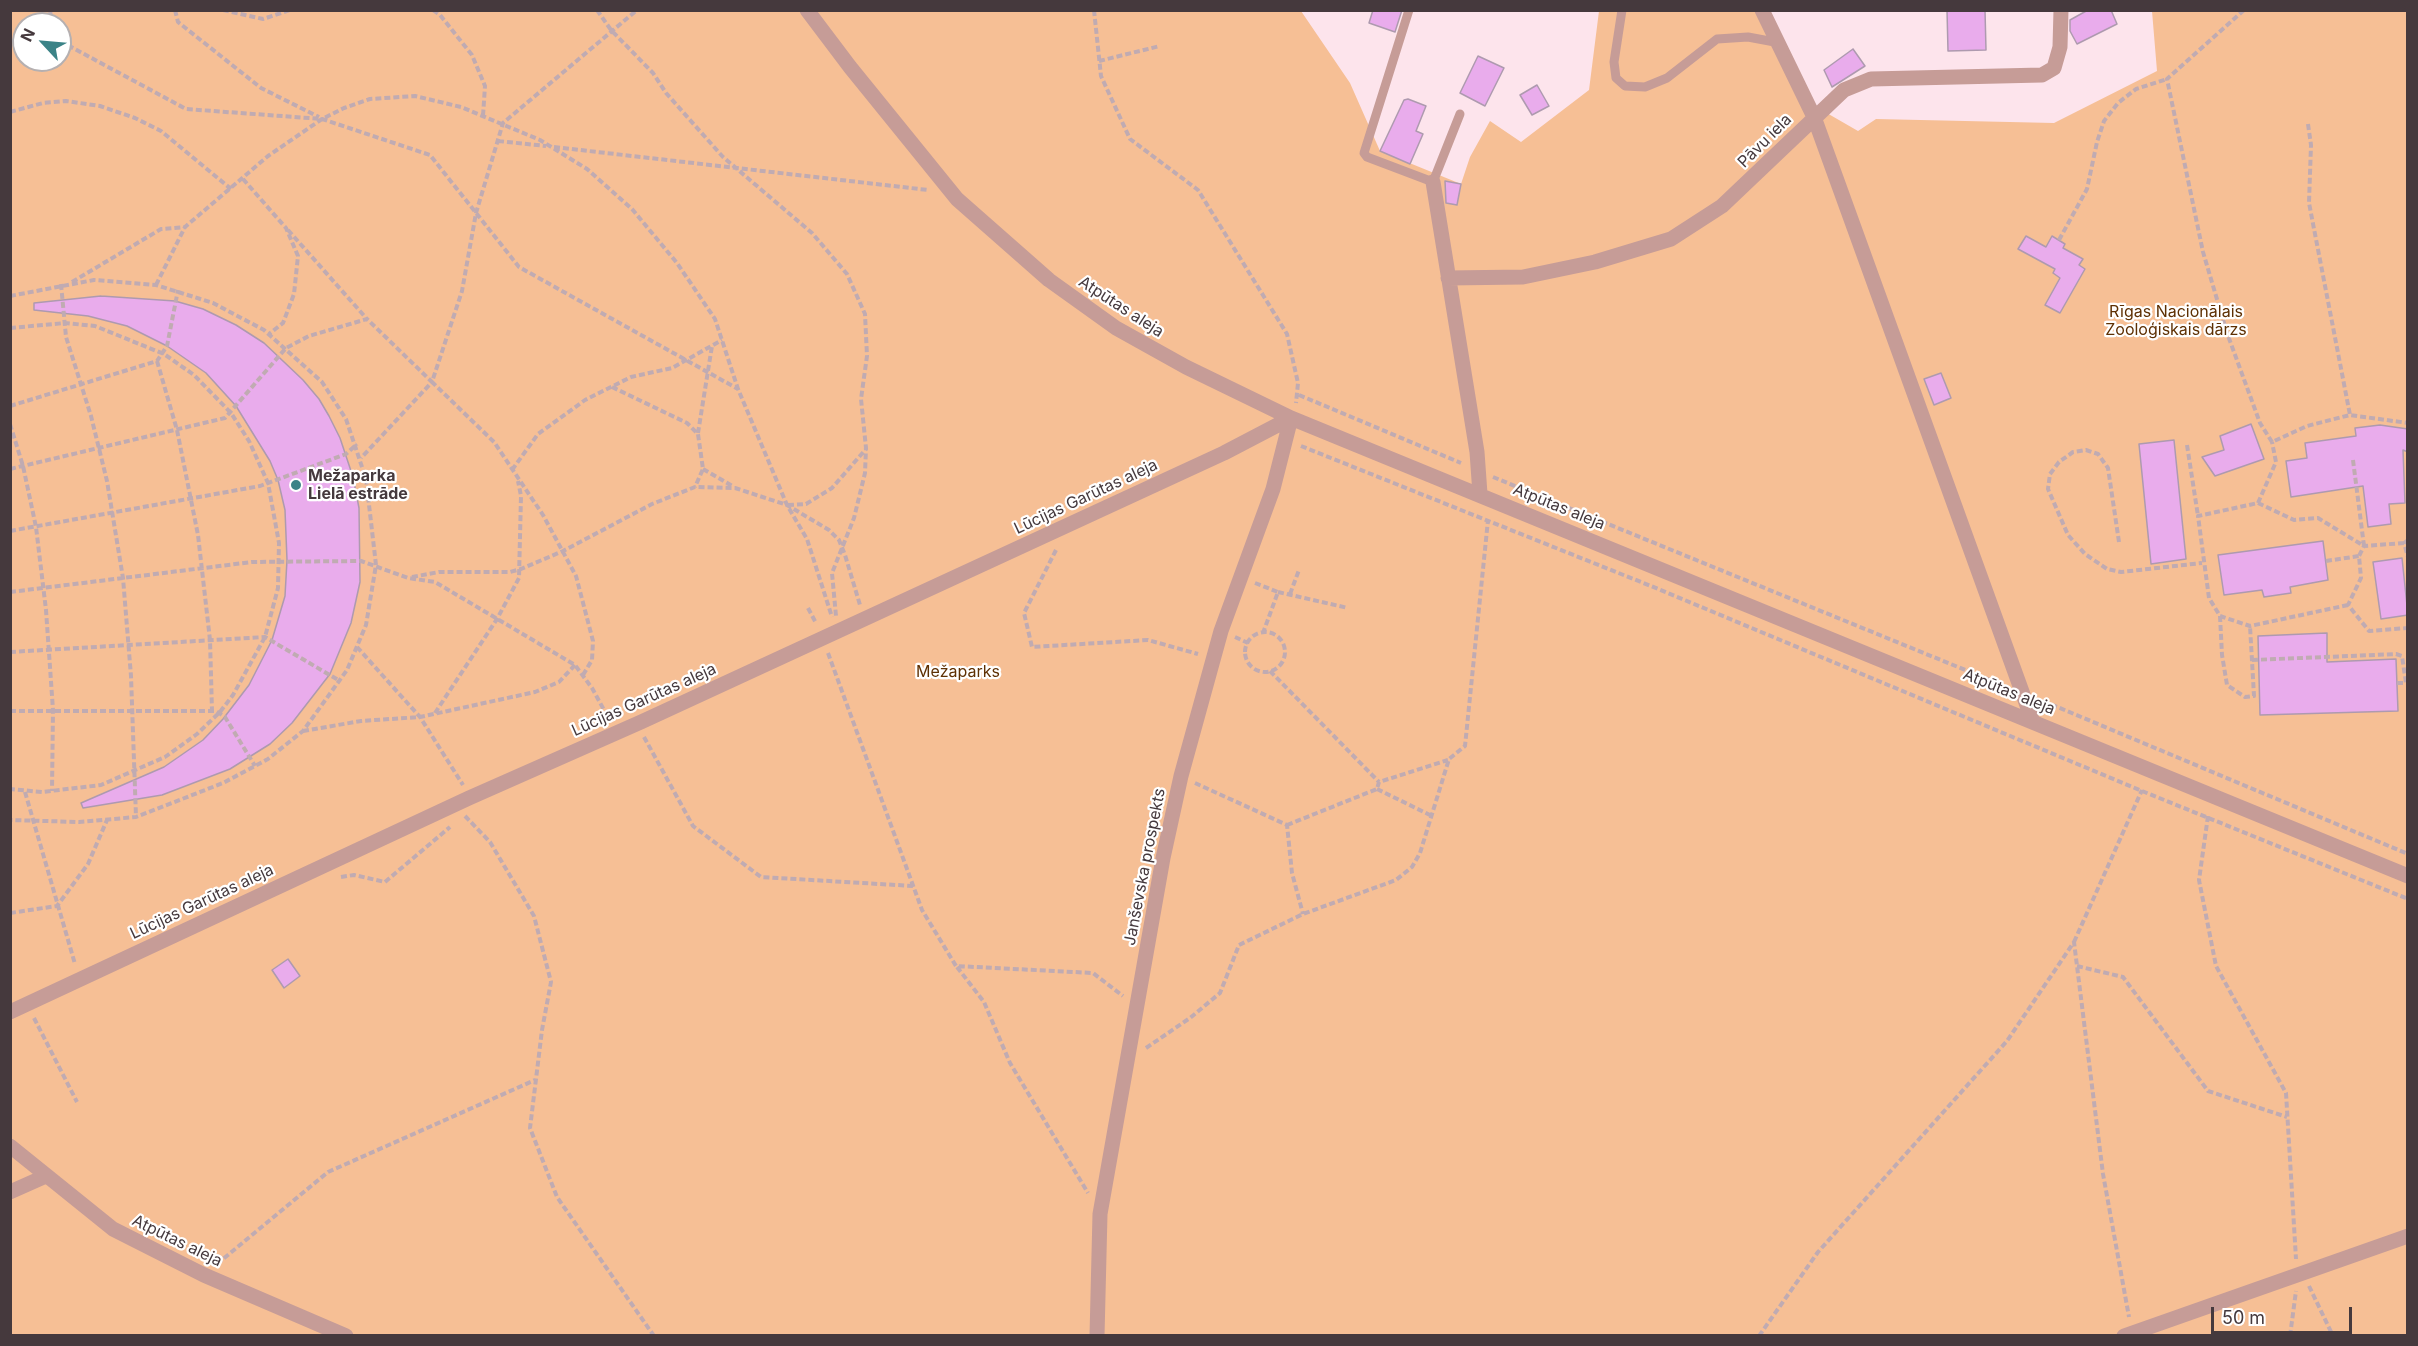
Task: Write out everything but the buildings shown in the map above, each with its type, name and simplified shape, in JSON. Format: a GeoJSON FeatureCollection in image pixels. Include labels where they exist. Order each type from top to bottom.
{"type":"FeatureCollection","features":[{"type":"Feature","properties":{"kind":"street","name":"Atpūtas aleja"},"geometry":{"type":"LineString","coordinates":[[807,10],[952,193],[1049,280],[1116,328],[1186,367],[1291,418],[2408,876]]}},
{"type":"Feature","properties":{"kind":"street"},"geometry":{"type":"LineString","coordinates":[[1762,10],[1814,117],[2033,722]]}},
{"type":"Feature","properties":{"kind":"street","name":"Pāvu iela"},"geometry":{"type":"LineString","coordinates":[[1448,278],[1523,277],[1595,262],[1671,239],[1722,206],[1844,90],[1871,79],[2042,75],[2055,68],[2060,47],[2061,10]]}},
{"type":"Feature","properties":{"kind":"street"},"geometry":{"type":"LineString","coordinates":[[1433,182],[1478,470],[1485,496]]}},
{"type":"Feature","properties":{"kind":"street","name":"Lūcijas Garūtas aleja"},"geometry":{"type":"LineString","coordinates":[[10,1012],[468,798],[616,733],[1058,530],[1224,453],[1291,418]]}},
{"type":"Feature","properties":{"kind":"street","name":"Janševska prospekts"},"geometry":{"type":"LineString","coordinates":[[1097,1335],[1100,1214],[1125,1062],[1181,776],[1213,659],[1240,577],[1273,489],[1291,418]]}},
{"type":"Feature","properties":{"kind":"street","name":"Atpūtas aleja"},"geometry":{"type":"LineString","coordinates":[[10,1146],[113,1229],[204,1275],[346,1335]]}},
{"type":"Feature","properties":{"kind":"street"},"geometry":{"type":"LineString","coordinates":[[10,1191],[46,1176]]}},
{"type":"Feature","properties":{"kind":"street"},"geometry":{"type":"LineString","coordinates":[[2129,1335],[2408,1236]]}},
{"type":"Feature","properties":{"kind":"lane"},"geometry":{"type":"LineString","coordinates":[[1409,10],[1364,153],[1367,157],[1433,182],[1460,114]]}},
{"type":"Feature","properties":{"kind":"lane"},"geometry":{"type":"LineString","coordinates":[[1622,10],[1614,62],[1616,78],[1625,86],[1645,87],[1668,78],[1717,39],[1748,37],[1780,43]]}},
{"type":"Feature","properties":{"kind":"path"},"geometry":{"type":"LineString","coordinates":[[175,10],[178,22],[261,88],[322,119],[430,154],[519,267],[738,389]]}},
{"type":"Feature","properties":{"kind":"path"},"geometry":{"type":"LineString","coordinates":[[223,10],[263,19],[290,10]]}},
{"type":"Feature","properties":{"kind":"path"},"geometry":{"type":"LineString","coordinates":[[433,10],[440,15],[472,55],[485,86],[483,116]]}},
{"type":"Feature","properties":{"kind":"path"},"geometry":{"type":"LineString","coordinates":[[597,10],[611,30],[653,73],[666,93],[734,168],[812,233],[847,274],[864,314],[867,356],[861,399],[866,472],[854,518],[832,573],[837,632]]}},
{"type":"Feature","properties":{"kind":"path"},"geometry":{"type":"LineString","coordinates":[[361,458],[432,382],[462,291],[476,213],[503,123],[637,10]]}},
{"type":"Feature","properties":{"kind":"path"},"geometry":{"type":"LineString","coordinates":[[1095,10],[1101,76],[1130,139],[1197,190],[1287,334],[1299,394],[1291,418]]}},
{"type":"Feature","properties":{"kind":"path"},"geometry":{"type":"LineString","coordinates":[[2059,240],[2087,189],[2104,121],[2118,103],[2136,89],[2167,79],[2244,10]]}},
{"type":"Feature","properties":{"kind":"path"},"geometry":{"type":"LineString","coordinates":[[1099,61],[1160,46]]}},
{"type":"Feature","properties":{"kind":"path"},"geometry":{"type":"LineString","coordinates":[[72,48],[186,110],[322,119]]}},
{"type":"Feature","properties":{"kind":"path"},"geometry":{"type":"LineString","coordinates":[[2167,79],[2203,252],[2227,333],[2260,423],[2272,442],[2276,462],[2258,503]]}},
{"type":"Feature","properties":{"kind":"path"},"geometry":{"type":"LineString","coordinates":[[156,285],[185,227],[268,156],[322,119],[370,99],[415,96],[503,123],[587,169],[632,209],[677,263],[715,319],[738,389],[787,505],[807,539],[837,632]]}},
{"type":"Feature","properties":{"kind":"path"},"geometry":{"type":"LineString","coordinates":[[10,112],[43,103],[66,101],[100,106],[126,115],[161,131],[231,189]]}},
{"type":"Feature","properties":{"kind":"path"},"geometry":{"type":"LineString","coordinates":[[2308,124],[2311,145],[2309,203],[2350,415]]}},
{"type":"Feature","properties":{"kind":"path"},"geometry":{"type":"LineString","coordinates":[[498,141],[952,193]]}},
{"type":"Feature","properties":{"kind":"path"},"geometry":{"type":"LineString","coordinates":[[243,179],[367,319],[494,442],[543,514],[576,576],[593,641],[592,660],[583,675]]}},
{"type":"Feature","properties":{"kind":"path"},"geometry":{"type":"LineString","coordinates":[[70,283],[160,229],[185,227]]}},
{"type":"Feature","properties":{"kind":"path"},"geometry":{"type":"LineString","coordinates":[[269,334],[283,322],[294,294],[298,256],[286,228]]}},
{"type":"Feature","properties":{"kind":"path"},"geometry":{"type":"LineString","coordinates":[[10,296],[94,280],[156,285],[178,290],[232,312],[269,334],[322,382],[346,419],[357,444],[366,479],[376,565],[366,625],[354,653],[358,647]]}},
{"type":"Feature","properties":{"kind":"path"},"geometry":{"type":"LineString","coordinates":[[61,285],[66,337],[82,384],[98,449],[123,579],[129,644],[136,817]]}},
{"type":"Feature","properties":{"kind":"path"},"geometry":{"type":"LineString","coordinates":[[10,406],[157,361],[164,354],[178,290]]}},
{"type":"Feature","properties":{"kind":"path"},"geometry":{"type":"LineString","coordinates":[[10,469],[225,418],[286,348],[309,336],[367,319]]}},
{"type":"Feature","properties":{"kind":"path"},"geometry":{"type":"LineString","coordinates":[[10,328],[65,323],[95,326],[164,354],[194,375],[231,413],[249,441],[268,483],[278,535],[278,588],[265,637],[253,663],[220,712],[197,734],[165,757],[101,785],[52,791],[25,792],[10,789]]}},
{"type":"Feature","properties":{"kind":"path"},"geometry":{"type":"LineString","coordinates":[[512,470],[538,434],[585,400],[631,377],[672,368],[722,340]]}},
{"type":"Feature","properties":{"kind":"path"},"geometry":{"type":"LineString","coordinates":[[695,486],[703,469],[698,434],[712,345]]}},
{"type":"Feature","properties":{"kind":"path"},"geometry":{"type":"LineString","coordinates":[[157,361],[177,430],[203,568],[210,640],[212,711]]}},
{"type":"Feature","properties":{"kind":"path"},"geometry":{"type":"LineString","coordinates":[[611,387],[687,423],[698,434]]}},
{"type":"Feature","properties":{"kind":"path"},"geometry":{"type":"LineString","coordinates":[[1299,394],[2408,854]]}},
{"type":"Feature","properties":{"kind":"path"},"geometry":{"type":"LineString","coordinates":[[2272,442],[2307,426],[2350,415],[2408,423]]}},
{"type":"Feature","properties":{"kind":"path"},"geometry":{"type":"LineString","coordinates":[[10,424],[23,466],[36,527],[51,648],[52,791]]}},
{"type":"Feature","properties":{"kind":"path"},"geometry":{"type":"LineString","coordinates":[[10,531],[268,483],[346,454],[357,444]]}},
{"type":"Feature","properties":{"kind":"path"},"geometry":{"type":"LineString","coordinates":[[2187,445],[2198,516],[2202,563],[2209,598],[2220,616],[2222,655],[2227,685],[2245,697],[2254,696],[2250,626]]}},
{"type":"Feature","properties":{"kind":"path"},"geometry":{"type":"LineString","coordinates":[[787,505],[806,504],[832,488],[866,448]]}},
{"type":"Feature","properties":{"kind":"path"},"geometry":{"type":"LineString","coordinates":[[2120,542],[2108,468],[2098,454],[2086,450],[2073,453],[2059,462],[2050,474],[2048,489],[2068,535],[2085,554],[2107,568],[2121,572],[2202,563]]}},
{"type":"Feature","properties":{"kind":"path"},"geometry":{"type":"LineString","coordinates":[[2348,605],[2361,578],[2359,556],[2364,546],[2353,460]]}},
{"type":"Feature","properties":{"kind":"path"},"geometry":{"type":"LineString","coordinates":[[703,469],[735,488],[787,505],[829,530],[842,548],[853,590],[866,618]]}},
{"type":"Feature","properties":{"kind":"path"},"geometry":{"type":"LineString","coordinates":[[435,713],[496,619],[521,569],[521,496],[517,477]]}},
{"type":"Feature","properties":{"kind":"path"},"geometry":{"type":"LineString","coordinates":[[408,578],[438,572],[510,572],[521,569],[562,551],[652,504],[695,486],[735,488]]}},
{"type":"Feature","properties":{"kind":"path"},"geometry":{"type":"LineString","coordinates":[[1379,782],[1449,759],[1465,746],[1485,496]]}},
{"type":"Feature","properties":{"kind":"path"},"geometry":{"type":"LineString","coordinates":[[2198,516],[2258,503],[2294,520],[2318,518],[2364,546],[2406,542],[2408,557]]}},
{"type":"Feature","properties":{"kind":"path"},"geometry":{"type":"LineString","coordinates":[[1058,530],[1060,542],[1024,613],[1032,648],[1149,640],[1213,659]]}},
{"type":"Feature","properties":{"kind":"path"},"geometry":{"type":"LineString","coordinates":[[2326,561],[2359,556]]}},
{"type":"Feature","properties":{"kind":"path"},"geometry":{"type":"LineString","coordinates":[[10,592],[278,560],[361,561],[408,578],[435,582],[575,665],[616,733]]}},
{"type":"Feature","properties":{"kind":"path"},"geometry":{"type":"LineString","coordinates":[[1290,594],[1299,570]]}},
{"type":"Feature","properties":{"kind":"path"},"geometry":{"type":"LineString","coordinates":[[1240,577],[1278,592],[1348,608]]}},
{"type":"Feature","properties":{"kind":"path"},"geometry":{"type":"LineString","coordinates":[[1263,633],[1278,592]]}},
{"type":"Feature","properties":{"kind":"path"},"geometry":{"type":"LineString","coordinates":[[2220,616],[2250,626],[2348,605]]}},
{"type":"Feature","properties":{"kind":"path"},"geometry":{"type":"LineString","coordinates":[[2348,605],[2369,631],[2408,628]]}},
{"type":"Feature","properties":{"kind":"path"},"geometry":{"type":"LineString","coordinates":[[1270,671],[1281,664],[1285,652],[1276,635],[1257,634],[1248,643],[1246,656],[1254,668],[1270,671],[1379,782]]}},
{"type":"Feature","properties":{"kind":"path"},"geometry":{"type":"LineString","coordinates":[[10,652],[265,637],[340,681]]}},
{"type":"Feature","properties":{"kind":"path"},"geometry":{"type":"LineString","coordinates":[[822,639],[922,910],[956,966],[984,1002],[1010,1063],[1100,1214]]}},
{"type":"Feature","properties":{"kind":"path"},"geometry":{"type":"LineString","coordinates":[[10,820],[34,822],[136,817],[223,783],[255,766],[303,731],[340,681],[358,647]]}},
{"type":"Feature","properties":{"kind":"path"},"geometry":{"type":"LineString","coordinates":[[358,647],[420,717],[461,778],[468,798]]}},
{"type":"Feature","properties":{"kind":"path"},"geometry":{"type":"LineString","coordinates":[[2252,660],[2396,654],[2402,656],[2407,683],[2397,683]]}},
{"type":"Feature","properties":{"kind":"path"},"geometry":{"type":"LineString","coordinates":[[303,731],[361,721],[420,717],[535,692],[560,682],[575,665]]}},
{"type":"Feature","properties":{"kind":"path"},"geometry":{"type":"LineString","coordinates":[[10,711],[220,712],[255,766]]}},
{"type":"Feature","properties":{"kind":"path"},"geometry":{"type":"LineString","coordinates":[[642,734],[693,826],[761,877],[913,886]]}},
{"type":"Feature","properties":{"kind":"path"},"geometry":{"type":"LineString","coordinates":[[1125,1062],[1190,1018],[1220,993],[1239,945],[1303,914],[1396,880],[1412,867],[1420,853],[1449,759]]}},
{"type":"Feature","properties":{"kind":"path"},"geometry":{"type":"LineString","coordinates":[[1759,1335],[1818,1252],[2007,1041],[2074,942],[2151,771]]}},
{"type":"Feature","properties":{"kind":"path"},"geometry":{"type":"LineString","coordinates":[[1181,776],[1287,825],[1377,789],[1432,816]]}},
{"type":"Feature","properties":{"kind":"path"},"geometry":{"type":"LineString","coordinates":[[1377,789],[1379,782]]}},
{"type":"Feature","properties":{"kind":"path"},"geometry":{"type":"LineString","coordinates":[[25,792],[71,955],[82,978]]}},
{"type":"Feature","properties":{"kind":"path"},"geometry":{"type":"LineString","coordinates":[[2211,795],[2199,880],[2216,966],[2286,1093],[2300,1273],[2290,1335]]}},
{"type":"Feature","properties":{"kind":"path"},"geometry":{"type":"LineString","coordinates":[[314,870],[320,881],[354,875],[385,882],[464,815],[490,842],[534,916],[551,981],[535,1080],[530,1128],[557,1197],[654,1335]]}},
{"type":"Feature","properties":{"kind":"path"},"geometry":{"type":"LineString","coordinates":[[10,913],[57,906],[88,864],[107,820]]}},
{"type":"Feature","properties":{"kind":"path"},"geometry":{"type":"LineString","coordinates":[[1287,825],[1292,873],[1303,914]]}},
{"type":"Feature","properties":{"kind":"path"},"geometry":{"type":"LineString","coordinates":[[2074,942],[2103,1174],[2129,1335]]}},
{"type":"Feature","properties":{"kind":"path"},"geometry":{"type":"LineString","coordinates":[[956,966],[1093,973],[1136,1006]]}},
{"type":"Feature","properties":{"kind":"path"},"geometry":{"type":"LineString","coordinates":[[2077,966],[2123,977],[2208,1091],[2287,1117]]}},
{"type":"Feature","properties":{"kind":"path"},"geometry":{"type":"LineString","coordinates":[[27,1004],[77,1102]]}},
{"type":"Feature","properties":{"kind":"path"},"geometry":{"type":"LineString","coordinates":[[204,1275],[328,1173],[535,1080]]}},
{"type":"Feature","properties":{"kind":"path"},"geometry":{"type":"LineString","coordinates":[[2300,1273],[2333,1335]]}},
{"type":"Feature","properties":{"kind":"green space","name":"Mežaparks"},"geometry":{"type":"Polygon","coordinates":[[[11,11],[1301,11],[1350,83],[1380,151],[1461,184],[1470,157],[1490,121],[1521,142],[1589,90],[1599,11],[1760,11],[1799,97],[1858,131],[1876,119],[2054,123],[2157,71],[2152,11],[2407,11],[2407,1335],[11,1335],[11,11]]]}},
{"type":"Feature","properties":{"kind":"place","name":"Mežaparka Lielā estrāde"},"geometry":{"type":"Point","coordinates":[296,485]}},
{"type":"Feature","properties":{"kind":"park label","name":"Rīgas Nacionālais Zooloģiskais dārzs"},"geometry":{"type":"Point","coordinates":[2176,321]}}]}
